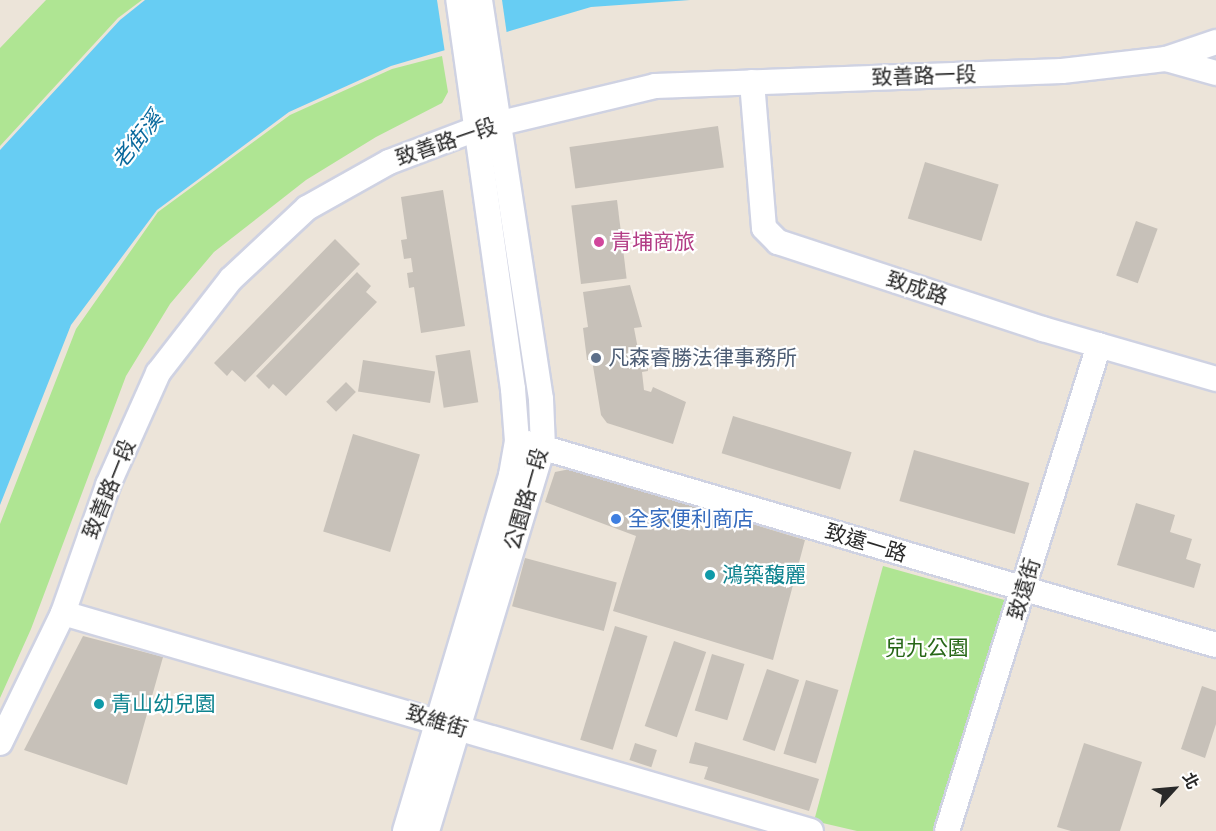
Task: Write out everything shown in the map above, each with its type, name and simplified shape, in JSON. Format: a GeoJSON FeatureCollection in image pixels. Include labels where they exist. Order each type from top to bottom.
{"type":"FeatureCollection","features":[{"type":"Feature","properties":{"kind":"street"},"geometry":{"type":"LineString","coordinates":[[458,0],[481,88]]}},
{"type":"Feature","properties":{"kind":"street"},"geometry":{"type":"LineString","coordinates":[[480,0],[481,88]]}},
{"type":"Feature","properties":{"kind":"street","name":"致善路一段"},"geometry":{"type":"LineString","coordinates":[[0,743],[63,613],[108,485],[158,373],[231,279],[307,208],[389,162],[476,129],[655,86],[1062,71],[1166,59],[1216,42]]}},
{"type":"Feature","properties":{"kind":"street"},"geometry":{"type":"LineString","coordinates":[[1166,59],[1216,73]]}},
{"type":"Feature","properties":{"kind":"street","name":"致成路"},"geometry":{"type":"LineString","coordinates":[[752,82],[764,228],[778,242],[1099,345],[1216,379]]}},
{"type":"Feature","properties":{"kind":"street","name":"公園路一段"},"geometry":{"type":"LineString","coordinates":[[405,831],[447,723],[543,447],[541,399],[500,122],[481,88]]}},
{"type":"Feature","properties":{"kind":"street","name":"公園路一段"},"geometry":{"type":"LineString","coordinates":[[427,831],[447,723],[450,689],[508,486],[516,441],[513,389],[476,129],[481,88]]}},
{"type":"Feature","properties":{"kind":"street","name":"致遠街"},"geometry":{"type":"LineString","coordinates":[[947,831],[1099,345]]}},
{"type":"Feature","properties":{"kind":"street","name":"致遠一路"},"geometry":{"type":"LineString","coordinates":[[516,441],[1216,645]]}},
{"type":"Feature","properties":{"kind":"street","name":"致維街"},"geometry":{"type":"LineString","coordinates":[[63,613],[447,723],[811,831]]}},
{"type":"Feature","properties":{"kind":"green space"},"geometry":{"type":"Polygon","coordinates":[[[46,0],[142,0],[118,18],[0,146],[0,48],[46,0]]]}},
{"type":"Feature","properties":{"kind":"green space"},"geometry":{"type":"Polygon","coordinates":[[[442,56],[448,92],[442,103],[376,137],[306,180],[214,252],[170,304],[126,376],[31,629],[0,698],[0,524],[76,329],[158,212],[290,115],[392,69],[442,56]]]}},
{"type":"Feature","properties":{"kind":"green space","name":"兒九公園"},"geometry":{"type":"Polygon","coordinates":[[[883,566],[1008,601],[937,831],[857,831],[814,821],[883,566]]]}},
{"type":"Feature","properties":{"kind":"water","name":"老街溪"},"geometry":{"type":"Polygon","coordinates":[[[145,0],[690,0],[591,7],[391,66],[289,112],[157,210],[71,325],[0,505],[0,150],[120,20],[145,0]]]}},
{"type":"Feature","properties":{"kind":"pier"},"geometry":{"type":"Polygon","coordinates":[[[437,0],[502,0],[507,35],[445,53],[437,0]]]}},
{"type":"Feature","properties":{"kind":"building"},"geometry":{"type":"Polygon","coordinates":[[[718,126],[724,168],[575,188],[569,147],[718,126]]]}},
{"type":"Feature","properties":{"kind":"building"},"geometry":{"type":"Polygon","coordinates":[[[925,162],[999,185],[981,241],[908,218],[925,162]]]}},
{"type":"Feature","properties":{"kind":"building"},"geometry":{"type":"Polygon","coordinates":[[[443,190],[465,326],[421,333],[414,287],[409,288],[407,273],[413,272],[411,258],[404,259],[401,240],[407,239],[401,197],[443,190]]]}},
{"type":"Feature","properties":{"kind":"building","name":"青埔商旅"},"geometry":{"type":"Polygon","coordinates":[[[617,200],[627,278],[581,284],[571,206],[617,200]]]}},
{"type":"Feature","properties":{"kind":"building"},"geometry":{"type":"Polygon","coordinates":[[[1136,221],[1158,229],[1138,283],[1116,276],[1136,221]]]}},
{"type":"Feature","properties":{"kind":"building"},"geometry":{"type":"Polygon","coordinates":[[[335,239],[360,264],[245,382],[232,370],[227,376],[214,363],[335,239]]]}},
{"type":"Feature","properties":{"kind":"building"},"geometry":{"type":"Polygon","coordinates":[[[357,272],[371,286],[366,292],[377,302],[286,396],[273,384],[269,389],[256,376],[357,272]]]}},
{"type":"Feature","properties":{"kind":"building"},"geometry":{"type":"Polygon","coordinates":[[[630,285],[642,327],[634,328],[638,349],[644,348],[648,371],[642,372],[644,390],[651,392],[653,387],[686,402],[673,444],[607,423],[601,415],[592,360],[587,360],[583,328],[588,327],[583,292],[630,285]]]}},
{"type":"Feature","properties":{"kind":"building"},"geometry":{"type":"Polygon","coordinates":[[[470,350],[478,402],[444,408],[435,355],[470,350]]]}},
{"type":"Feature","properties":{"kind":"building"},"geometry":{"type":"Polygon","coordinates":[[[363,360],[435,371],[430,403],[358,392],[363,360]]]}},
{"type":"Feature","properties":{"kind":"building"},"geometry":{"type":"Polygon","coordinates":[[[346,382],[356,392],[336,412],[326,402],[346,382]]]}},
{"type":"Feature","properties":{"kind":"building"},"geometry":{"type":"Polygon","coordinates":[[[733,416],[852,452],[840,490],[722,453],[733,416]]]}},
{"type":"Feature","properties":{"kind":"building"},"geometry":{"type":"Polygon","coordinates":[[[353,434],[420,454],[390,552],[323,532],[353,434]]]}},
{"type":"Feature","properties":{"kind":"building"},"geometry":{"type":"Polygon","coordinates":[[[914,450],[1029,483],[1015,534],[899,501],[914,450]]]}},
{"type":"Feature","properties":{"kind":"building","name":"鴻築馥麗"},"geometry":{"type":"Polygon","coordinates":[[[570,469],[805,540],[773,660],[613,611],[636,536],[545,502],[555,472],[570,469]]]}},
{"type":"Feature","properties":{"kind":"building"},"geometry":{"type":"Polygon","coordinates":[[[1136,503],[1175,515],[1170,532],[1192,539],[1186,559],[1201,564],[1194,588],[1117,565],[1136,503]]]}},
{"type":"Feature","properties":{"kind":"building"},"geometry":{"type":"Polygon","coordinates":[[[525,558],[617,583],[604,631],[512,606],[525,558]]]}},
{"type":"Feature","properties":{"kind":"building"},"geometry":{"type":"Polygon","coordinates":[[[615,626],[648,636],[613,750],[580,740],[615,626]]]}},
{"type":"Feature","properties":{"kind":"building","name":"青山幼兒園"},"geometry":{"type":"Polygon","coordinates":[[[83,636],[163,657],[127,785],[24,750],[83,636]]]}},
{"type":"Feature","properties":{"kind":"building"},"geometry":{"type":"Polygon","coordinates":[[[674,641],[706,652],[677,737],[645,726],[674,641]]]}},
{"type":"Feature","properties":{"kind":"building"},"geometry":{"type":"Polygon","coordinates":[[[712,654],[745,664],[727,720],[695,710],[712,654]]]}},
{"type":"Feature","properties":{"kind":"building"},"geometry":{"type":"Polygon","coordinates":[[[767,669],[799,680],[775,751],[743,740],[767,669]]]}},
{"type":"Feature","properties":{"kind":"building"},"geometry":{"type":"Polygon","coordinates":[[[806,680],[839,690],[816,764],[783,754],[806,680]]]}},
{"type":"Feature","properties":{"kind":"building"},"geometry":{"type":"Polygon","coordinates":[[[1202,686],[1216,691],[1216,724],[1205,758],[1181,749],[1202,686]]]}},
{"type":"Feature","properties":{"kind":"building"},"geometry":{"type":"Polygon","coordinates":[[[695,742],[819,779],[809,811],[704,779],[708,767],[689,763],[695,742]]]}},
{"type":"Feature","properties":{"kind":"building"},"geometry":{"type":"Polygon","coordinates":[[[635,743],[657,750],[651,767],[629,760],[635,743]]]}},
{"type":"Feature","properties":{"kind":"building"},"geometry":{"type":"Polygon","coordinates":[[[1084,743],[1142,762],[1120,831],[1071,831],[1057,827],[1084,743]]]}},
{"type":"Feature","properties":{"kind":"place","name":"青埔商旅"},"geometry":{"type":"Point","coordinates":[599,242]}},
{"type":"Feature","properties":{"kind":"place","name":"凡森睿勝法律事務所"},"geometry":{"type":"Point","coordinates":[596,358]}},
{"type":"Feature","properties":{"kind":"place","name":"全家便利商店"},"geometry":{"type":"Point","coordinates":[616,519]}},
{"type":"Feature","properties":{"kind":"place","name":"鴻築馥麗"},"geometry":{"type":"Point","coordinates":[710,575]}},
{"type":"Feature","properties":{"kind":"place","name":"青山幼兒園"},"geometry":{"type":"Point","coordinates":[99,704]}}]}
